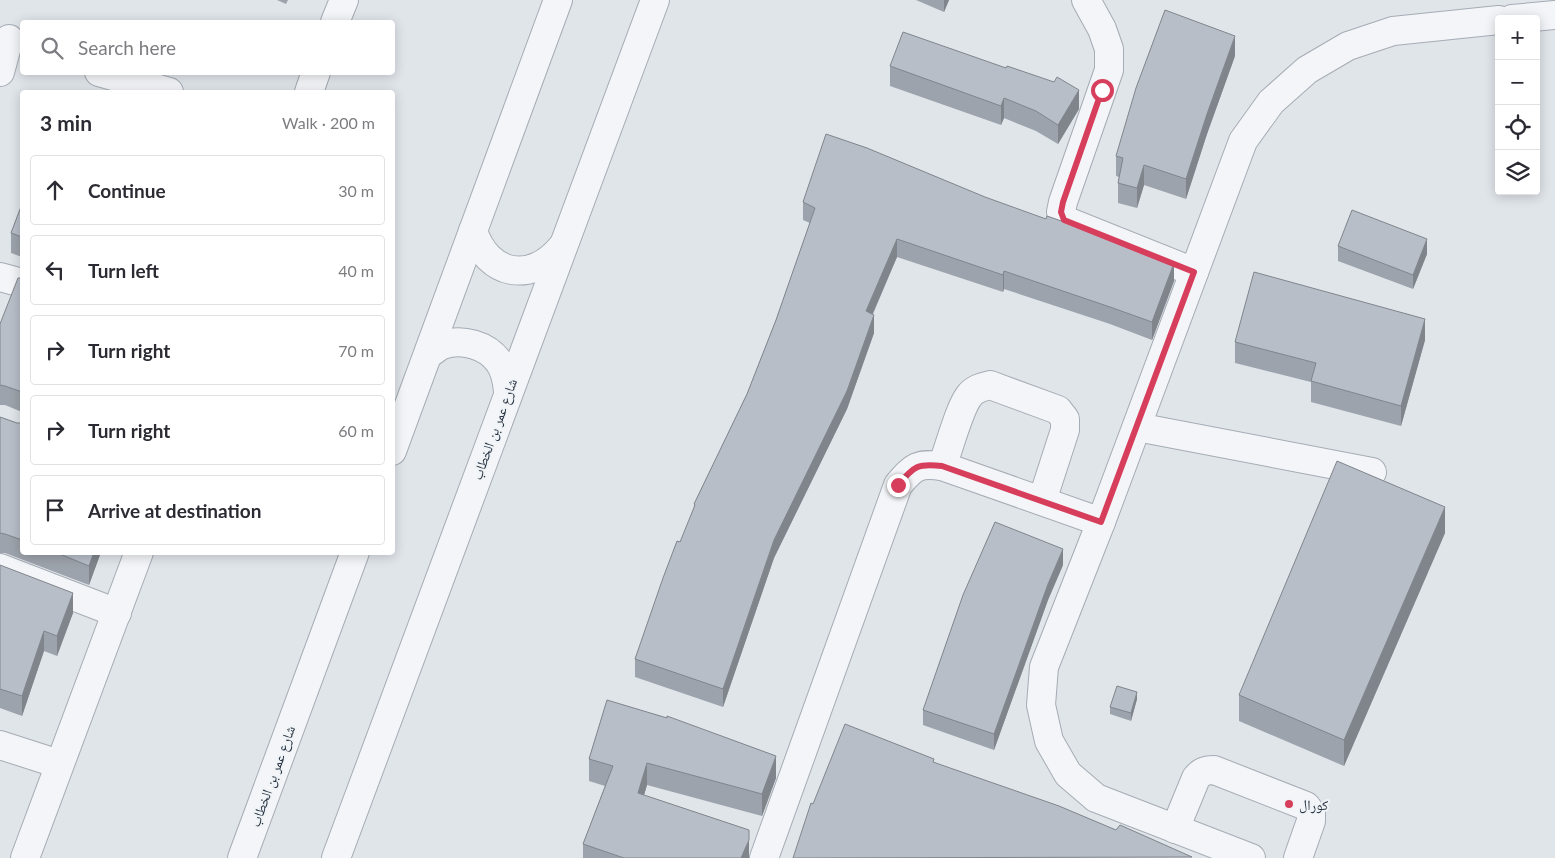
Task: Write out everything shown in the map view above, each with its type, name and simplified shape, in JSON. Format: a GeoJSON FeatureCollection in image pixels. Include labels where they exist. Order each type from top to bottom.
{"type":"FeatureCollection","features":[{"type":"Feature","properties":{"kind":"street"},"geometry":{"type":"LineString","coordinates":[[336,20],[344,0]]}},
{"type":"Feature","properties":{"kind":"street"},"geometry":{"type":"LineString","coordinates":[[395,443],[558,0]]}},
{"type":"Feature","properties":{"kind":"street","name":"شارع عمر بن الخطاب"},"geometry":{"type":"LineString","coordinates":[[336,858],[561,248],[655,0]]}},
{"type":"Feature","properties":{"kind":"street"},"geometry":{"type":"LineString","coordinates":[[1086,0],[1102,29],[1109,49],[1109,70],[1063,202],[1061,212],[1064,220],[1194,272]]}},
{"type":"Feature","properties":{"kind":"street"},"geometry":{"type":"LineString","coordinates":[[1540,16],[1555,15]]}},
{"type":"Feature","properties":{"kind":"street"},"geometry":{"type":"LineString","coordinates":[[1251,858],[1096,798],[1068,774],[1049,741],[1041,705],[1044,667],[1137,427],[1243,141],[1271,102],[1306,70],[1348,46],[1394,31],[1495,20]]}},
{"type":"Feature","properties":{"kind":"street"},"geometry":{"type":"LineString","coordinates":[[0,72],[10,40]]}},
{"type":"Feature","properties":{"kind":"street"},"geometry":{"type":"LineString","coordinates":[[109,75],[161,90]]}},
{"type":"Feature","properties":{"kind":"street"},"geometry":{"type":"LineString","coordinates":[[310,90],[315,75]]}},
{"type":"Feature","properties":{"kind":"street"},"geometry":{"type":"LineString","coordinates":[[473,231],[478,245],[486,256],[497,265],[511,270],[526,270],[540,267],[552,259],[561,248]]}},
{"type":"Feature","properties":{"kind":"street"},"geometry":{"type":"LineString","coordinates":[[0,277],[20,282]]}},
{"type":"Feature","properties":{"kind":"street"},"geometry":{"type":"LineString","coordinates":[[429,354],[443,345],[458,342],[481,347],[499,362],[506,376],[508,391]]}},
{"type":"Feature","properties":{"kind":"street"},"geometry":{"type":"LineString","coordinates":[[942,466],[964,404],[970,395],[979,388],[990,385],[1058,410],[1065,419],[1065,430],[1042,501]]}},
{"type":"Feature","properties":{"kind":"street"},"geometry":{"type":"LineString","coordinates":[[1137,427],[1372,472]]}},
{"type":"Feature","properties":{"kind":"street"},"geometry":{"type":"LineString","coordinates":[[764,858],[898,485],[909,471],[925,464],[942,466],[1101,522]]}},
{"type":"Feature","properties":{"kind":"street"},"geometry":{"type":"LineString","coordinates":[[24,858],[138,555]]}},
{"type":"Feature","properties":{"kind":"street","name":"شارع عمر بن الخطاب"},"geometry":{"type":"LineString","coordinates":[[242,858],[354,555]]}},
{"type":"Feature","properties":{"kind":"street"},"geometry":{"type":"LineString","coordinates":[[0,568],[116,613]]}},
{"type":"Feature","properties":{"kind":"street"},"geometry":{"type":"LineString","coordinates":[[0,745],[59,764]]}},
{"type":"Feature","properties":{"kind":"street"},"geometry":{"type":"LineString","coordinates":[[1175,829],[1196,778],[1200,773],[1214,770],[1306,806],[1311,822],[1298,858]]}},
{"type":"Feature","properties":{"kind":"building"},"geometry":{"type":"Polygon","coordinates":[[[1165,10],[1235,36],[1186,179],[1144,165],[1137,188],[1118,183],[1123,158],[1116,156],[1136,88],[1165,10]]]}},
{"type":"Feature","properties":{"kind":"building"},"geometry":{"type":"Polygon","coordinates":[[[903,32],[1006,68],[1007,66],[1054,82],[1057,77],[1079,90],[1058,125],[1036,111],[1004,98],[1001,106],[890,66],[903,32]]]}},
{"type":"Feature","properties":{"kind":"building"},"geometry":{"type":"Polygon","coordinates":[[[826,134],[867,148],[985,197],[1046,219],[1047,216],[1096,233],[1174,263],[1152,322],[1004,271],[1003,275],[897,239],[866,311],[874,315],[847,391],[774,540],[723,689],[635,659],[677,541],[680,542],[694,504],[747,394],[776,320],[815,208],[803,202],[826,134]]]}},
{"type":"Feature","properties":{"kind":"building"},"geometry":{"type":"Polygon","coordinates":[[[20,209],[20,236],[11,233],[20,209]]]}},
{"type":"Feature","properties":{"kind":"building"},"geometry":{"type":"Polygon","coordinates":[[[1352,210],[1427,239],[1413,275],[1338,246],[1352,210]]]}},
{"type":"Feature","properties":{"kind":"building"},"geometry":{"type":"Polygon","coordinates":[[[1254,272],[1425,319],[1401,406],[1311,381],[1316,363],[1235,342],[1254,272]]]}},
{"type":"Feature","properties":{"kind":"building"},"geometry":{"type":"Polygon","coordinates":[[[18,278],[20,278],[20,391],[0,385],[0,324],[18,278]]]}},
{"type":"Feature","properties":{"kind":"building"},"geometry":{"type":"Polygon","coordinates":[[[0,417],[20,423],[20,539],[0,533],[0,417]]]}},
{"type":"Feature","properties":{"kind":"building"},"geometry":{"type":"Polygon","coordinates":[[[1337,461],[1445,507],[1344,740],[1239,695],[1337,461]]]}},
{"type":"Feature","properties":{"kind":"building"},"geometry":{"type":"Polygon","coordinates":[[[995,522],[1063,549],[1048,584],[994,734],[923,710],[963,595],[995,522]]]}},
{"type":"Feature","properties":{"kind":"building"},"geometry":{"type":"Polygon","coordinates":[[[62,555],[93,555],[89,566],[62,555]]]}},
{"type":"Feature","properties":{"kind":"building"},"geometry":{"type":"Polygon","coordinates":[[[0,565],[73,593],[57,636],[44,631],[22,696],[0,689],[0,565]]]}},
{"type":"Feature","properties":{"kind":"building"},"geometry":{"type":"Polygon","coordinates":[[[1117,686],[1137,692],[1131,713],[1110,707],[1117,686]]]}},
{"type":"Feature","properties":{"kind":"building"},"geometry":{"type":"Polygon","coordinates":[[[607,700],[667,718],[667,716],[776,756],[762,794],[647,763],[638,793],[749,830],[749,840],[741,858],[624,858],[583,844],[613,766],[589,759],[607,700]]]}},
{"type":"Feature","properties":{"kind":"building"},"geometry":{"type":"Polygon","coordinates":[[[845,724],[934,759],[933,762],[1059,806],[1116,830],[1120,825],[1192,857],[793,858],[811,803],[813,804],[845,724]]]}},
{"type":"Feature","properties":{"kind":"place","name":"كورال"},"geometry":{"type":"Point","coordinates":[1289,804]}},
{"type":"Feature","properties":{"kind":"route"},"geometry":{"type":"LineString","coordinates":[[898,485],[909,471],[925,464],[942,466],[1101,522],[1194,272],[1064,220],[1061,212],[1063,202],[1102,90]]}}]}
